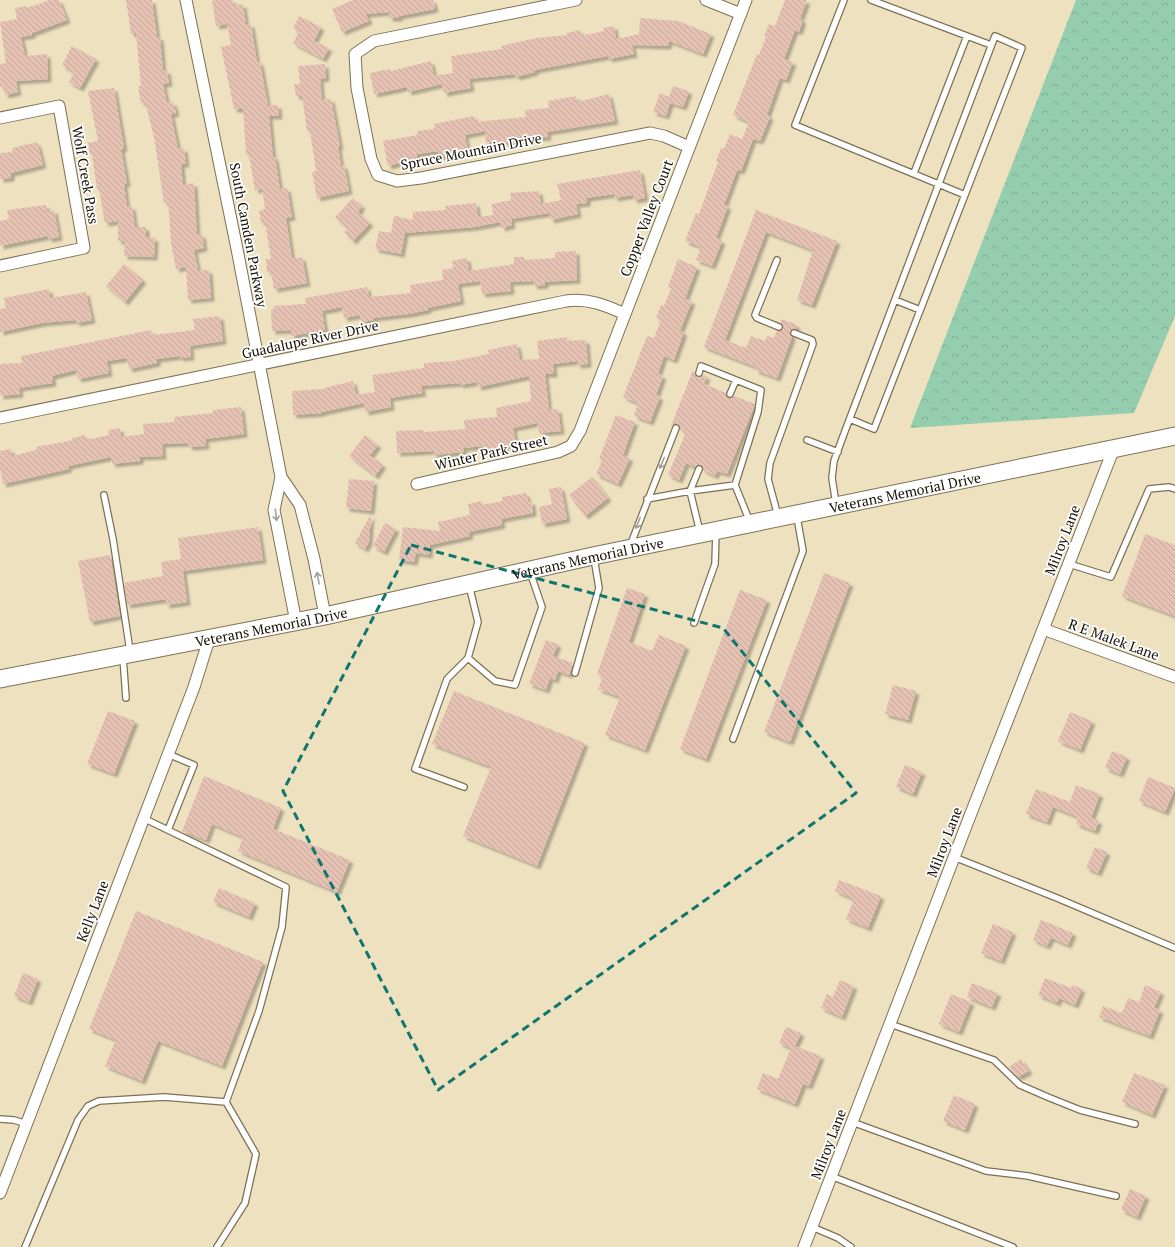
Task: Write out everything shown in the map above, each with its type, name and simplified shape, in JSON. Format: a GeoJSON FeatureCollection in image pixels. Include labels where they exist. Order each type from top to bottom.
{"type":"FeatureCollection","features":[{"type":"Feature","properties":{"kind":"main road","name":"Veterans Memorial Drive"},"geometry":{"type":"LineString","coordinates":[[0,679],[296,622],[468,582],[1175,436]]}},
{"type":"Feature","properties":{"kind":"street","name":"South Camden Parkway"},"geometry":{"type":"LineString","coordinates":[[186,0],[260,365],[281,477],[274,510],[296,622]]}},
{"type":"Feature","properties":{"kind":"street","name":"Spruce Mountain Drive"},"geometry":{"type":"LineString","coordinates":[[576,0],[374,41],[355,54],[357,88],[371,159],[378,175],[396,181],[421,178],[650,133],[664,136],[689,147]]}},
{"type":"Feature","properties":{"kind":"street"},"geometry":{"type":"LineString","coordinates":[[706,0],[741,14]]}},
{"type":"Feature","properties":{"kind":"street","name":"Copper Valley Court"},"geometry":{"type":"LineString","coordinates":[[571,446],[580,431],[746,0]]}},
{"type":"Feature","properties":{"kind":"street","name":"Wolf Creek Pass"},"geometry":{"type":"LineString","coordinates":[[0,118],[59,106],[84,248],[0,266]]}},
{"type":"Feature","properties":{"kind":"street","name":"Guadalupe River Drive"},"geometry":{"type":"LineString","coordinates":[[0,418],[578,300],[597,302],[625,314]]}},
{"type":"Feature","properties":{"kind":"street","name":"Winter Park Street"},"geometry":{"type":"LineString","coordinates":[[417,484],[558,452],[571,446]]}},
{"type":"Feature","properties":{"kind":"street","name":"Milroy Lane"},"geometry":{"type":"LineString","coordinates":[[804,1247],[954,857],[1114,448]]}},
{"type":"Feature","properties":{"kind":"street","name":"South Camden Parkway"},"geometry":{"type":"LineString","coordinates":[[281,477],[300,505],[314,559],[325,616]]}},
{"type":"Feature","properties":{"kind":"street","name":"R E Malek Lane"},"geometry":{"type":"LineString","coordinates":[[1043,629],[1175,677]]}},
{"type":"Feature","properties":{"kind":"street","name":"Kelly Lane"},"geometry":{"type":"LineString","coordinates":[[0,1193],[194,686],[209,639]]}},
{"type":"Feature","properties":{"kind":"lane"},"geometry":{"type":"LineString","coordinates":[[844,0],[795,124],[965,195]]}},
{"type":"Feature","properties":{"kind":"lane"},"geometry":{"type":"LineString","coordinates":[[871,0],[991,45]]}},
{"type":"Feature","properties":{"kind":"lane"},"geometry":{"type":"LineString","coordinates":[[914,173],[967,36]]}},
{"type":"Feature","properties":{"kind":"lane"},"geometry":{"type":"LineString","coordinates":[[837,506],[832,478],[838,452],[850,419],[991,45],[995,36],[1022,48],[874,429],[850,419]]}},
{"type":"Feature","properties":{"kind":"lane"},"geometry":{"type":"LineString","coordinates":[[777,260],[755,315],[757,318],[779,327]]}},
{"type":"Feature","properties":{"kind":"lane"},"geometry":{"type":"LineString","coordinates":[[895,300],[920,310]]}},
{"type":"Feature","properties":{"kind":"lane"},"geometry":{"type":"LineString","coordinates":[[779,518],[768,479],[770,463],[813,344],[812,340],[794,333]]}},
{"type":"Feature","properties":{"kind":"lane"},"geometry":{"type":"LineString","coordinates":[[699,373],[701,366],[761,390],[758,412],[735,485],[751,524]]}},
{"type":"Feature","properties":{"kind":"lane"},"geometry":{"type":"LineString","coordinates":[[730,394],[736,380]]}},
{"type":"Feature","properties":{"kind":"lane"},"geometry":{"type":"LineString","coordinates":[[630,549],[647,499],[676,428]]}},
{"type":"Feature","properties":{"kind":"lane"},"geometry":{"type":"LineString","coordinates":[[807,440],[838,452]]}},
{"type":"Feature","properties":{"kind":"lane"},"geometry":{"type":"LineString","coordinates":[[694,623],[716,564],[709,533],[690,491],[699,469]]}},
{"type":"Feature","properties":{"kind":"lane"},"geometry":{"type":"LineString","coordinates":[[647,499],[735,485]]}},
{"type":"Feature","properties":{"kind":"lane"},"geometry":{"type":"LineString","coordinates":[[1069,564],[1111,577],[1149,489],[1169,487],[1175,489]]}},
{"type":"Feature","properties":{"kind":"lane"},"geometry":{"type":"LineString","coordinates":[[104,495],[113,539],[127,654],[126,698]]}},
{"type":"Feature","properties":{"kind":"lane"},"geometry":{"type":"LineString","coordinates":[[733,739],[803,551],[796,515]]}},
{"type":"Feature","properties":{"kind":"lane"},"geometry":{"type":"LineString","coordinates":[[575,674],[599,588],[593,556]]}},
{"type":"Feature","properties":{"kind":"lane"},"geometry":{"type":"LineString","coordinates":[[468,658],[495,681],[515,685],[542,607],[529,570]]}},
{"type":"Feature","properties":{"kind":"lane"},"geometry":{"type":"LineString","coordinates":[[464,786],[415,769],[447,679],[468,658],[478,622],[468,582]]}},
{"type":"Feature","properties":{"kind":"lane"},"geometry":{"type":"LineString","coordinates":[[168,754],[194,765],[168,830]]}},
{"type":"Feature","properties":{"kind":"lane"},"geometry":{"type":"LineString","coordinates":[[143,818],[286,887],[282,927],[259,1011],[226,1102],[256,1154],[245,1203],[217,1247]]}},
{"type":"Feature","properties":{"kind":"lane"},"geometry":{"type":"LineString","coordinates":[[954,857],[1057,898],[1175,948]]}},
{"type":"Feature","properties":{"kind":"lane"},"geometry":{"type":"LineString","coordinates":[[890,1024],[994,1060],[1020,1085],[1050,1098],[1080,1110],[1135,1124]]}},
{"type":"Feature","properties":{"kind":"lane"},"geometry":{"type":"LineString","coordinates":[[26,1247],[78,1120],[88,1106],[99,1101],[164,1097],[226,1102]]}},
{"type":"Feature","properties":{"kind":"lane"},"geometry":{"type":"LineString","coordinates":[[0,1119],[14,1120],[27,1124]]}},
{"type":"Feature","properties":{"kind":"lane"},"geometry":{"type":"LineString","coordinates":[[852,1122],[986,1171],[1028,1176],[1116,1196]]}},
{"type":"Feature","properties":{"kind":"lane"},"geometry":{"type":"LineString","coordinates":[[831,1176],[1013,1247]]}},
{"type":"Feature","properties":{"kind":"lane"},"geometry":{"type":"LineString","coordinates":[[812,1227],[838,1238],[850,1247]]}},
{"type":"Feature","properties":{"kind":"highlighted area"},"geometry":{"type":"Polygon","coordinates":[[[411,545],[723,628],[856,793],[438,1090],[283,791],[411,545]]]}},
{"type":"Feature","properties":{"kind":"green space"},"geometry":{"type":"Polygon","coordinates":[[[1076,0],[1175,0],[1175,316],[1134,413],[910,428],[1076,0]]]}},
{"type":"Feature","properties":{"kind":"building"},"geometry":{"type":"Polygon","coordinates":[[[50,0],[59,0],[67,20],[32,33],[32,35],[21,37],[25,56],[47,54],[48,79],[16,81],[18,92],[5,95],[3,86],[0,87],[0,64],[6,63],[0,22],[17,19],[15,8],[27,6],[27,8],[50,0]]]}},
{"type":"Feature","properties":{"kind":"building"},"geometry":{"type":"Polygon","coordinates":[[[126,0],[152,0],[157,37],[160,37],[163,71],[167,70],[169,83],[163,84],[167,103],[173,102],[176,113],[171,114],[178,149],[184,148],[186,164],[181,164],[183,185],[194,183],[197,235],[202,234],[204,248],[194,250],[198,270],[209,270],[211,298],[188,300],[186,267],[176,269],[170,238],[168,202],[164,203],[154,137],[145,102],[141,103],[138,86],[141,86],[136,34],[131,34],[126,0]]]}},
{"type":"Feature","properties":{"kind":"building"},"geometry":{"type":"Polygon","coordinates":[[[212,0],[233,0],[234,6],[243,4],[246,25],[251,24],[257,62],[260,62],[268,106],[278,105],[279,116],[269,116],[273,158],[275,157],[280,189],[287,188],[292,217],[286,218],[292,259],[302,257],[307,283],[274,289],[271,272],[267,272],[266,259],[271,259],[265,222],[261,223],[259,211],[265,209],[262,189],[255,190],[249,155],[246,155],[243,109],[234,109],[221,47],[231,45],[227,24],[216,26],[212,0]]]}},
{"type":"Feature","properties":{"kind":"building"},"geometry":{"type":"Polygon","coordinates":[[[353,0],[433,0],[435,9],[399,16],[399,18],[389,18],[389,12],[366,14],[369,21],[342,32],[332,9],[353,0]]]}},
{"type":"Feature","properties":{"kind":"building"},"geometry":{"type":"Polygon","coordinates":[[[785,0],[807,0],[800,19],[803,20],[799,32],[795,30],[784,59],[793,62],[786,80],[780,78],[767,115],[770,117],[760,141],[753,139],[741,171],[737,170],[724,205],[728,206],[716,238],[722,241],[712,266],[696,260],[701,247],[685,241],[696,213],[699,214],[718,162],[716,161],[721,148],[724,149],[730,134],[742,139],[749,122],[733,115],[757,54],[759,55],[769,24],[775,26],[785,0]]]}},
{"type":"Feature","properties":{"kind":"building"},"geometry":{"type":"Polygon","coordinates":[[[299,16],[321,27],[314,41],[329,48],[323,59],[293,43],[299,31],[293,28],[299,16]]]}},
{"type":"Feature","properties":{"kind":"building"},"geometry":{"type":"Polygon","coordinates":[[[640,18],[678,21],[711,34],[703,54],[669,41],[668,46],[632,45],[634,54],[609,59],[608,56],[535,70],[535,72],[516,77],[515,74],[469,79],[471,88],[444,93],[442,84],[408,92],[407,87],[374,94],[370,73],[390,69],[391,71],[431,61],[434,76],[453,73],[451,56],[502,49],[501,46],[536,38],[567,35],[567,33],[580,30],[581,36],[604,31],[603,28],[614,26],[616,39],[639,34],[640,18]]]}},
{"type":"Feature","properties":{"kind":"building"},"geometry":{"type":"Polygon","coordinates":[[[72,46],[96,59],[80,88],[69,82],[74,72],[62,65],[72,46]]]}},
{"type":"Feature","properties":{"kind":"building"},"geometry":{"type":"Polygon","coordinates":[[[325,64],[326,78],[320,79],[322,100],[331,99],[340,146],[338,146],[341,166],[344,165],[349,191],[317,198],[312,172],[316,171],[310,131],[307,131],[302,96],[296,96],[294,84],[300,84],[298,66],[325,64]]]}},
{"type":"Feature","properties":{"kind":"building"},"geometry":{"type":"Polygon","coordinates":[[[673,86],[689,91],[683,107],[670,103],[666,116],[653,112],[660,93],[669,97],[673,86]]]}},
{"type":"Feature","properties":{"kind":"building"},"geometry":{"type":"Polygon","coordinates":[[[114,88],[124,148],[121,149],[127,183],[124,184],[127,207],[132,206],[135,227],[146,227],[146,237],[155,238],[154,257],[124,256],[125,241],[118,241],[118,221],[105,223],[99,189],[97,189],[92,155],[90,155],[88,143],[98,141],[88,91],[114,88]]]}},
{"type":"Feature","properties":{"kind":"building"},"geometry":{"type":"Polygon","coordinates":[[[609,94],[615,121],[547,132],[548,137],[514,140],[514,143],[505,143],[505,141],[486,143],[485,131],[465,135],[468,152],[439,157],[438,151],[417,154],[417,158],[388,166],[383,141],[417,135],[417,131],[434,129],[434,124],[474,116],[475,122],[526,117],[525,110],[549,108],[548,101],[576,96],[577,102],[609,94]]]}},
{"type":"Feature","properties":{"kind":"building"},"geometry":{"type":"Polygon","coordinates":[[[37,142],[43,165],[11,173],[11,178],[0,179],[0,153],[13,152],[12,148],[37,142]]]}},
{"type":"Feature","properties":{"kind":"building"},"geometry":{"type":"Polygon","coordinates":[[[640,170],[645,198],[634,200],[633,195],[614,198],[614,194],[587,198],[587,203],[576,204],[578,214],[551,220],[549,213],[511,219],[512,225],[502,228],[500,222],[475,227],[405,233],[401,254],[375,249],[379,231],[391,233],[394,216],[413,220],[413,212],[446,210],[445,206],[476,203],[478,217],[493,215],[492,204],[511,200],[510,193],[539,191],[541,204],[561,200],[557,184],[640,170]]]}},
{"type":"Feature","properties":{"kind":"building"},"geometry":{"type":"Polygon","coordinates":[[[353,198],[362,206],[358,212],[370,223],[353,241],[344,232],[348,229],[335,217],[353,198]]]}},
{"type":"Feature","properties":{"kind":"building"},"geometry":{"type":"Polygon","coordinates":[[[46,205],[47,212],[54,210],[59,237],[49,239],[48,236],[0,246],[0,221],[9,219],[7,210],[46,205]]]}},
{"type":"Feature","properties":{"kind":"building"},"geometry":{"type":"Polygon","coordinates":[[[756,210],[837,241],[812,305],[797,300],[813,250],[766,232],[725,340],[746,348],[751,336],[765,341],[767,336],[774,338],[777,331],[783,328],[780,323],[782,319],[797,325],[795,329],[790,332],[792,337],[777,378],[755,370],[756,367],[704,347],[756,210]]]}},
{"type":"Feature","properties":{"kind":"building"},"geometry":{"type":"Polygon","coordinates":[[[576,251],[577,280],[545,282],[545,285],[534,286],[533,281],[510,282],[511,291],[482,294],[480,281],[458,284],[461,301],[428,308],[428,310],[373,318],[374,320],[362,322],[360,315],[344,318],[342,307],[322,311],[325,330],[291,336],[291,330],[272,331],[271,310],[274,309],[273,306],[306,304],[305,298],[367,287],[369,297],[411,293],[410,285],[443,280],[442,270],[453,268],[452,261],[467,258],[469,271],[514,264],[514,257],[524,257],[524,260],[555,258],[555,252],[576,251]]]}},
{"type":"Feature","properties":{"kind":"building"},"geometry":{"type":"Polygon","coordinates":[[[678,259],[697,267],[685,299],[692,301],[680,331],[684,332],[674,360],[664,356],[658,374],[663,376],[656,395],[660,397],[650,422],[634,416],[638,403],[623,397],[647,336],[654,338],[661,320],[656,318],[661,305],[664,306],[671,288],[668,287],[678,259]]]}},
{"type":"Feature","properties":{"kind":"building"},"geometry":{"type":"Polygon","coordinates":[[[124,264],[143,280],[125,302],[106,286],[124,264]]]}},
{"type":"Feature","properties":{"kind":"building"},"geometry":{"type":"Polygon","coordinates":[[[49,289],[50,298],[86,292],[92,320],[76,323],[76,320],[42,323],[0,332],[0,309],[6,308],[4,298],[49,289]]]}},
{"type":"Feature","properties":{"kind":"building"},"geometry":{"type":"Polygon","coordinates":[[[220,316],[223,341],[190,346],[191,357],[180,358],[180,356],[157,359],[157,363],[129,369],[127,358],[107,361],[109,373],[78,379],[76,370],[52,376],[53,383],[19,388],[20,394],[0,396],[0,364],[22,363],[21,356],[151,330],[152,335],[195,330],[193,319],[220,316]]]}},
{"type":"Feature","properties":{"kind":"building"},"geometry":{"type":"Polygon","coordinates":[[[567,337],[567,341],[586,340],[588,364],[577,365],[577,361],[553,364],[554,374],[545,374],[549,410],[558,409],[561,431],[539,433],[537,423],[513,428],[516,444],[485,450],[484,446],[463,448],[464,452],[434,455],[433,451],[397,453],[396,431],[424,430],[424,432],[465,429],[464,420],[497,417],[496,408],[531,401],[529,376],[478,387],[477,382],[460,385],[460,383],[421,386],[423,393],[390,398],[391,407],[365,412],[364,403],[322,413],[293,415],[292,391],[324,389],[353,381],[356,395],[375,392],[372,375],[424,368],[424,363],[454,361],[489,354],[488,350],[517,344],[520,360],[539,359],[537,341],[567,337]]]}},
{"type":"Feature","properties":{"kind":"building"},"geometry":{"type":"Polygon","coordinates":[[[693,370],[697,377],[703,375],[707,376],[704,384],[726,393],[728,398],[734,396],[755,404],[727,474],[717,471],[715,476],[703,470],[701,465],[695,467],[686,463],[679,480],[668,475],[686,432],[680,429],[678,424],[671,426],[693,370]]]}},
{"type":"Feature","properties":{"kind":"building"},"geometry":{"type":"Polygon","coordinates":[[[241,407],[244,434],[205,439],[206,446],[189,447],[188,443],[162,444],[163,456],[140,457],[140,461],[112,464],[111,457],[68,466],[69,469],[3,484],[0,469],[0,451],[11,449],[12,456],[36,450],[36,447],[73,440],[72,438],[85,435],[86,440],[109,435],[108,430],[120,428],[121,437],[144,434],[143,424],[175,422],[174,417],[213,413],[213,410],[241,407]]]}},
{"type":"Feature","properties":{"kind":"building"},"geometry":{"type":"Polygon","coordinates":[[[616,415],[635,422],[623,455],[630,458],[618,484],[596,474],[602,461],[599,459],[616,415]]]}},
{"type":"Feature","properties":{"kind":"building"},"geometry":{"type":"Polygon","coordinates":[[[365,435],[378,445],[369,455],[383,465],[375,476],[349,456],[365,435]]]}},
{"type":"Feature","properties":{"kind":"building"},"geometry":{"type":"Polygon","coordinates":[[[592,477],[608,498],[585,516],[569,495],[592,477]]]}},
{"type":"Feature","properties":{"kind":"building"},"geometry":{"type":"Polygon","coordinates":[[[349,479],[374,481],[371,511],[346,508],[349,479]]]}},
{"type":"Feature","properties":{"kind":"building"},"geometry":{"type":"Polygon","coordinates":[[[561,487],[567,519],[542,524],[539,507],[552,504],[549,489],[561,487]]]}},
{"type":"Feature","properties":{"kind":"building"},"geometry":{"type":"Polygon","coordinates":[[[526,493],[528,502],[532,501],[533,513],[501,519],[502,525],[469,532],[470,536],[430,545],[429,555],[416,553],[414,562],[399,560],[403,527],[440,531],[438,522],[470,515],[468,504],[481,501],[482,505],[502,501],[502,497],[526,493]]]}},
{"type":"Feature","properties":{"kind":"building"},"geometry":{"type":"Polygon","coordinates":[[[371,514],[369,542],[365,549],[355,543],[371,514]]]}},
{"type":"Feature","properties":{"kind":"building"},"geometry":{"type":"Polygon","coordinates":[[[385,523],[396,529],[384,552],[373,546],[385,523]]]}},
{"type":"Feature","properties":{"kind":"building"},"geometry":{"type":"Polygon","coordinates":[[[258,527],[263,560],[183,571],[187,602],[166,605],[166,599],[127,605],[124,583],[163,576],[161,562],[181,559],[178,538],[258,527]]]}},
{"type":"Feature","properties":{"kind":"building"},"geometry":{"type":"Polygon","coordinates":[[[1145,534],[1175,545],[1175,616],[1122,596],[1145,534]]]}},
{"type":"Feature","properties":{"kind":"building"},"geometry":{"type":"Polygon","coordinates":[[[110,555],[120,616],[90,622],[78,561],[110,555]]]}},
{"type":"Feature","properties":{"kind":"building"},"geometry":{"type":"Polygon","coordinates":[[[824,573],[850,583],[790,742],[764,732],[824,573]]]}},
{"type":"Feature","properties":{"kind":"building"},"geometry":{"type":"Polygon","coordinates":[[[627,588],[645,594],[629,642],[652,651],[659,635],[686,646],[645,750],[605,735],[620,697],[598,689],[603,676],[597,674],[627,588]]]}},
{"type":"Feature","properties":{"kind":"building"},"geometry":{"type":"Polygon","coordinates":[[[740,590],[767,600],[706,759],[680,749],[740,590]]]}},
{"type":"Feature","properties":{"kind":"building"},"geometry":{"type":"Polygon","coordinates":[[[546,640],[558,644],[553,656],[573,663],[569,675],[558,671],[555,680],[550,678],[546,690],[529,684],[546,640]]]}},
{"type":"Feature","properties":{"kind":"building"},"geometry":{"type":"Polygon","coordinates":[[[893,685],[916,691],[908,720],[885,714],[893,685]]]}},
{"type":"Feature","properties":{"kind":"building"},"geometry":{"type":"Polygon","coordinates":[[[454,691],[585,743],[537,866],[463,836],[491,767],[432,744],[454,691]]]}},
{"type":"Feature","properties":{"kind":"building"},"geometry":{"type":"Polygon","coordinates":[[[108,711],[135,721],[114,774],[87,764],[108,711]]]}},
{"type":"Feature","properties":{"kind":"building"},"geometry":{"type":"Polygon","coordinates":[[[1070,712],[1092,721],[1080,750],[1058,741],[1070,712]]]}},
{"type":"Feature","properties":{"kind":"building"},"geometry":{"type":"Polygon","coordinates":[[[1112,751],[1127,757],[1120,774],[1105,768],[1112,751]]]}},
{"type":"Feature","properties":{"kind":"building"},"geometry":{"type":"Polygon","coordinates":[[[905,765],[922,772],[913,794],[896,787],[905,765]]]}},
{"type":"Feature","properties":{"kind":"building"},"geometry":{"type":"Polygon","coordinates":[[[204,776],[281,808],[273,829],[350,860],[337,892],[238,851],[243,837],[212,824],[206,840],[182,831],[204,776]]]}},
{"type":"Feature","properties":{"kind":"building"},"geometry":{"type":"Polygon","coordinates":[[[1148,777],[1175,788],[1165,812],[1139,801],[1148,777]]]}},
{"type":"Feature","properties":{"kind":"building"},"geometry":{"type":"Polygon","coordinates":[[[1076,785],[1100,794],[1091,818],[1099,821],[1095,831],[1076,824],[1078,817],[1053,807],[1047,822],[1026,814],[1036,789],[1070,802],[1076,785]]]}},
{"type":"Feature","properties":{"kind":"building"},"geometry":{"type":"Polygon","coordinates":[[[1095,847],[1107,852],[1098,873],[1086,868],[1095,847]]]}},
{"type":"Feature","properties":{"kind":"building"},"geometry":{"type":"Polygon","coordinates":[[[839,880],[881,896],[868,928],[846,919],[854,899],[835,891],[839,880]]]}},
{"type":"Feature","properties":{"kind":"building"},"geometry":{"type":"Polygon","coordinates":[[[219,888],[255,903],[249,917],[213,902],[219,888]]]}},
{"type":"Feature","properties":{"kind":"building"},"geometry":{"type":"Polygon","coordinates":[[[136,911],[263,962],[222,1066],[158,1041],[142,1081],[105,1066],[116,1040],[89,1029],[136,911]]]}},
{"type":"Feature","properties":{"kind":"building"},"geometry":{"type":"Polygon","coordinates":[[[1041,920],[1073,933],[1068,945],[1051,938],[1047,946],[1033,940],[1041,920]]]}},
{"type":"Feature","properties":{"kind":"building"},"geometry":{"type":"Polygon","coordinates":[[[993,924],[1013,932],[1001,961],[981,953],[993,924]]]}},
{"type":"Feature","properties":{"kind":"building"},"geometry":{"type":"Polygon","coordinates":[[[23,973],[38,979],[29,1002],[14,996],[23,973]]]}},
{"type":"Feature","properties":{"kind":"building"},"geometry":{"type":"Polygon","coordinates":[[[1045,978],[1071,988],[1073,985],[1082,989],[1075,1005],[1059,998],[1057,1003],[1038,995],[1045,978]]]}},
{"type":"Feature","properties":{"kind":"building"},"geometry":{"type":"Polygon","coordinates":[[[840,980],[854,986],[842,1017],[821,1008],[827,994],[833,997],[840,980]]]}},
{"type":"Feature","properties":{"kind":"building"},"geometry":{"type":"Polygon","coordinates":[[[972,983],[998,993],[992,1007],[967,997],[972,983]]]}},
{"type":"Feature","properties":{"kind":"building"},"geometry":{"type":"Polygon","coordinates":[[[1145,985],[1161,992],[1154,1008],[1160,1010],[1150,1036],[1099,1017],[1103,1006],[1122,1013],[1128,998],[1139,1002],[1145,985]]]}},
{"type":"Feature","properties":{"kind":"building"},"geometry":{"type":"Polygon","coordinates":[[[951,994],[971,1002],[959,1032],[939,1024],[951,994]]]}},
{"type":"Feature","properties":{"kind":"building"},"geometry":{"type":"Polygon","coordinates":[[[786,1027],[801,1033],[795,1046],[821,1056],[809,1086],[803,1084],[795,1104],[757,1089],[763,1073],[778,1079],[791,1048],[779,1043],[786,1027]]]}},
{"type":"Feature","properties":{"kind":"building"},"geometry":{"type":"Polygon","coordinates":[[[1021,1059],[1029,1071],[1018,1077],[1009,1067],[1021,1059]]]}},
{"type":"Feature","properties":{"kind":"building"},"geometry":{"type":"Polygon","coordinates":[[[1134,1073],[1165,1085],[1152,1115],[1122,1102],[1134,1073]]]}},
{"type":"Feature","properties":{"kind":"building"},"geometry":{"type":"Polygon","coordinates":[[[954,1095],[975,1104],[965,1130],[943,1121],[954,1095]]]}},
{"type":"Feature","properties":{"kind":"building"},"geometry":{"type":"Polygon","coordinates":[[[1130,1189],[1146,1196],[1137,1217],[1121,1210],[1130,1189]]]}}]}
